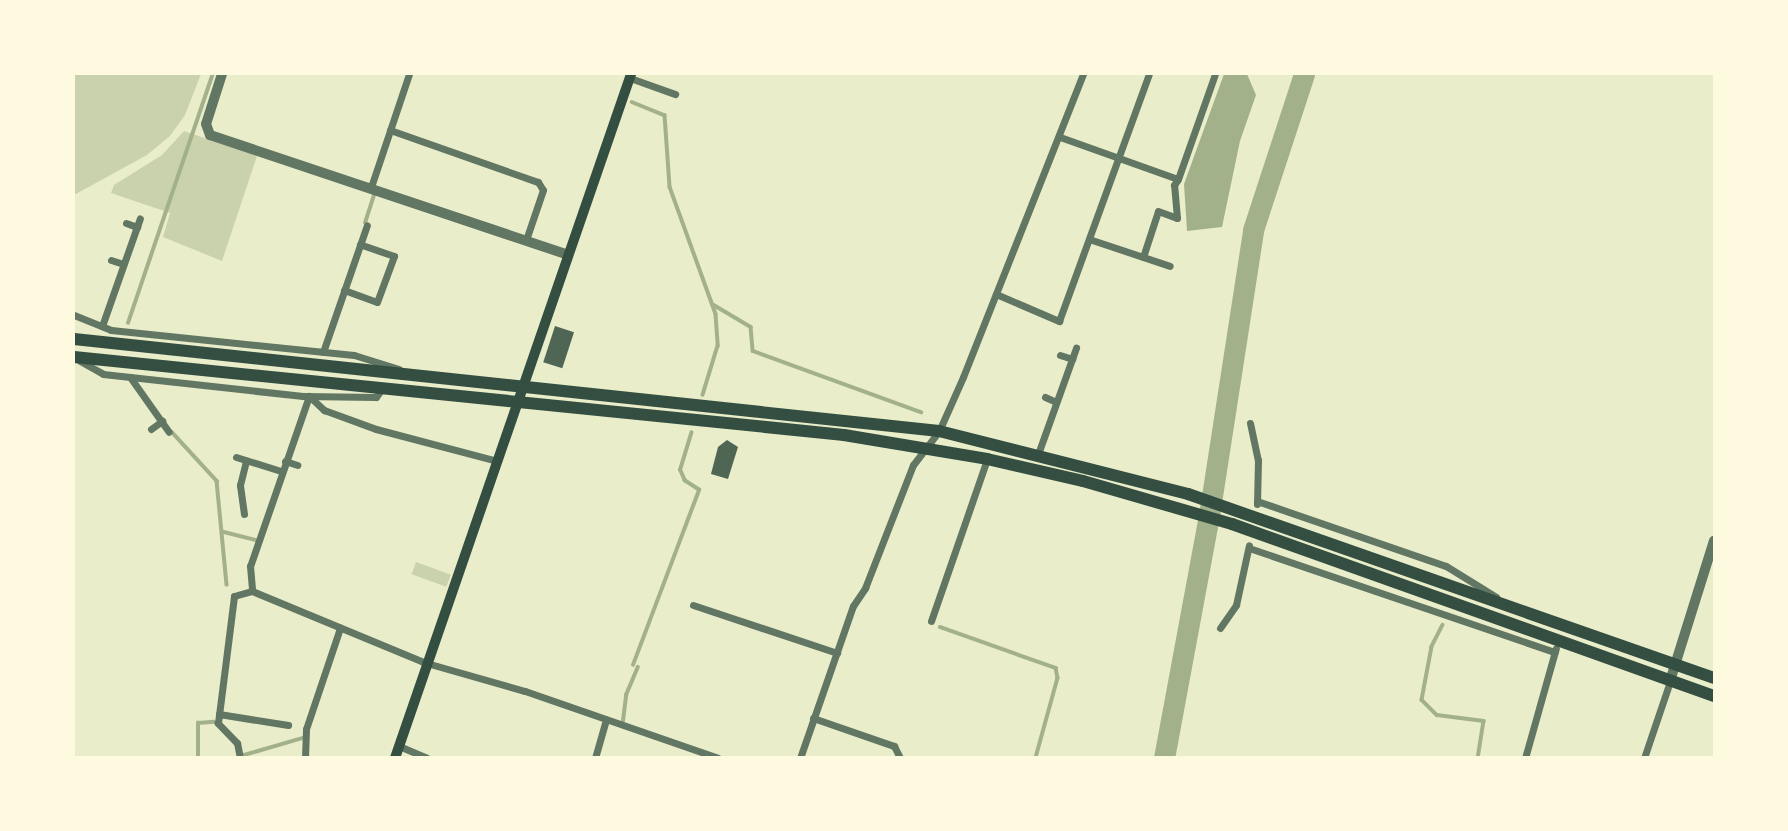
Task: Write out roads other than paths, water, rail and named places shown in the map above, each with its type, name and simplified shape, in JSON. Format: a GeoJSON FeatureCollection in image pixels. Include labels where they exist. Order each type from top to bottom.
{"type":"FeatureCollection","features":[{"type":"Feature","properties":{"kind":"main road"},"geometry":{"type":"LineString","coordinates":[[397,752],[566,254],[630,76]]}},
{"type":"Feature","properties":{"kind":"main road"},"geometry":{"type":"LineString","coordinates":[[74,339],[939,431],[1188,494],[1503,601],[1714,678]]}},
{"type":"Feature","properties":{"kind":"main road"},"geometry":{"type":"LineString","coordinates":[[74,357],[925,447],[987,459],[1232,524],[1557,645],[1714,696]]}},
{"type":"Feature","properties":{"kind":"street"},"geometry":{"type":"LineString","coordinates":[[222,74],[206,124],[210,135],[566,254]]}},
{"type":"Feature","properties":{"kind":"street"},"geometry":{"type":"LineString","coordinates":[[371,187],[409,74]]}},
{"type":"Feature","properties":{"kind":"street"},"geometry":{"type":"LineString","coordinates":[[800,758],[853,606],[925,447],[939,431],[1060,137],[1083,74]]}},
{"type":"Feature","properties":{"kind":"street"},"geometry":{"type":"LineString","coordinates":[[996,294],[1059,321],[1149,74]]}},
{"type":"Feature","properties":{"kind":"street"},"geometry":{"type":"LineString","coordinates":[[1143,257],[1158,211],[1177,218],[1174,185],[1215,74]]}},
{"type":"Feature","properties":{"kind":"street"},"geometry":{"type":"LineString","coordinates":[[630,76],[675,94]]}},
{"type":"Feature","properties":{"kind":"street"},"geometry":{"type":"LineString","coordinates":[[390,130],[538,182],[543,190],[526,240]]}},
{"type":"Feature","properties":{"kind":"street"},"geometry":{"type":"LineString","coordinates":[[1060,137],[1178,179]]}},
{"type":"Feature","properties":{"kind":"street"},"geometry":{"type":"LineString","coordinates":[[102,326],[140,218]]}},
{"type":"Feature","properties":{"kind":"street"},"geometry":{"type":"LineString","coordinates":[[126,223],[137,227]]}},
{"type":"Feature","properties":{"kind":"street"},"geometry":{"type":"LineString","coordinates":[[323,352],[367,225]]}},
{"type":"Feature","properties":{"kind":"street"},"geometry":{"type":"LineString","coordinates":[[1089,239],[1170,266]]}},
{"type":"Feature","properties":{"kind":"street"},"geometry":{"type":"LineString","coordinates":[[344,290],[377,302],[394,256],[360,244]]}},
{"type":"Feature","properties":{"kind":"street"},"geometry":{"type":"LineString","coordinates":[[111,260],[123,264]]}},
{"type":"Feature","properties":{"kind":"street"},"geometry":{"type":"LineString","coordinates":[[77,316],[102,326],[354,355],[412,374]]}},
{"type":"Feature","properties":{"kind":"street"},"geometry":{"type":"LineString","coordinates":[[1038,454],[1076,348]]}},
{"type":"Feature","properties":{"kind":"street"},"geometry":{"type":"LineString","coordinates":[[1060,355],[1072,359]]}},
{"type":"Feature","properties":{"kind":"street"},"geometry":{"type":"LineString","coordinates":[[74,357],[103,374],[130,377],[309,396],[376,397],[382,390]]}},
{"type":"Feature","properties":{"kind":"street"},"geometry":{"type":"LineString","coordinates":[[130,377],[169,432]]}},
{"type":"Feature","properties":{"kind":"street"},"geometry":{"type":"LineString","coordinates":[[309,396],[324,410],[376,429],[497,461]]}},
{"type":"Feature","properties":{"kind":"street"},"geometry":{"type":"LineString","coordinates":[[252,591],[250,566],[309,396]]}},
{"type":"Feature","properties":{"kind":"street"},"geometry":{"type":"LineString","coordinates":[[1045,397],[1056,402]]}},
{"type":"Feature","properties":{"kind":"street"},"geometry":{"type":"LineString","coordinates":[[151,429],[162,421]]}},
{"type":"Feature","properties":{"kind":"street"},"geometry":{"type":"LineString","coordinates":[[1250,423],[1258,460],[1257,503],[1446,566],[1503,601]]}},
{"type":"Feature","properties":{"kind":"street"},"geometry":{"type":"LineString","coordinates":[[236,457],[281,471]]}},
{"type":"Feature","properties":{"kind":"street"},"geometry":{"type":"LineString","coordinates":[[931,621],[987,459]]}},
{"type":"Feature","properties":{"kind":"street"},"geometry":{"type":"LineString","coordinates":[[244,514],[240,485],[247,461]]}},
{"type":"Feature","properties":{"kind":"street"},"geometry":{"type":"LineString","coordinates":[[285,461],[297,465]]}},
{"type":"Feature","properties":{"kind":"street"},"geometry":{"type":"LineString","coordinates":[[231,504],[243,502]]}},
{"type":"Feature","properties":{"kind":"street"},"geometry":{"type":"LineString","coordinates":[[1644,758],[1714,541]]}},
{"type":"Feature","properties":{"kind":"street"},"geometry":{"type":"LineString","coordinates":[[1220,628],[1236,605],[1249,546],[1557,645],[1525,758]]}},
{"type":"Feature","properties":{"kind":"street"},"geometry":{"type":"LineString","coordinates":[[240,758],[237,743],[218,723],[234,596],[252,591],[429,663],[718,758]]}},
{"type":"Feature","properties":{"kind":"street"},"geometry":{"type":"LineString","coordinates":[[693,605],[837,653]]}},
{"type":"Feature","properties":{"kind":"street"},"geometry":{"type":"LineString","coordinates":[[305,758],[306,729],[340,628]]}},
{"type":"Feature","properties":{"kind":"street"},"geometry":{"type":"LineString","coordinates":[[219,713],[288,725]]}},
{"type":"Feature","properties":{"kind":"street"},"geometry":{"type":"LineString","coordinates":[[813,718],[894,746],[900,758]]}},
{"type":"Feature","properties":{"kind":"street"},"geometry":{"type":"LineString","coordinates":[[594,758],[606,720]]}},
{"type":"Feature","properties":{"kind":"street"},"geometry":{"type":"LineString","coordinates":[[397,752],[426,758]]}},
{"type":"Feature","properties":{"kind":"waterway"},"geometry":{"type":"LineString","coordinates":[[128,323],[213,74]]}},
{"type":"Feature","properties":{"kind":"waterway"},"geometry":{"type":"LineString","coordinates":[[1164,758],[1210,509],[1253,230],[1304,74]]}},
{"type":"Feature","properties":{"kind":"waterway"},"geometry":{"type":"LineString","coordinates":[[632,102],[665,115],[670,187],[716,314],[718,346],[703,395]]}},
{"type":"Feature","properties":{"kind":"waterway"},"geometry":{"type":"LineString","coordinates":[[365,223],[374,196]]}},
{"type":"Feature","properties":{"kind":"waterway"},"geometry":{"type":"LineString","coordinates":[[714,305],[751,327],[753,351],[921,412]]}},
{"type":"Feature","properties":{"kind":"waterway"},"geometry":{"type":"LineString","coordinates":[[172,432],[217,481],[227,585]]}},
{"type":"Feature","properties":{"kind":"waterway"},"geometry":{"type":"LineString","coordinates":[[633,665],[699,490],[685,481],[680,470],[691,433]]}},
{"type":"Feature","properties":{"kind":"waterway"},"geometry":{"type":"LineString","coordinates":[[224,532],[255,540]]}},
{"type":"Feature","properties":{"kind":"waterway"},"geometry":{"type":"LineString","coordinates":[[1443,625],[1432,647],[1422,700],[1437,715],[1484,721],[1478,758]]}},
{"type":"Feature","properties":{"kind":"waterway"},"geometry":{"type":"LineString","coordinates":[[940,627],[1056,668],[1058,678],[1036,758]]}},
{"type":"Feature","properties":{"kind":"waterway"},"geometry":{"type":"LineString","coordinates":[[623,721],[626,695],[638,667]]}},
{"type":"Feature","properties":{"kind":"waterway"},"geometry":{"type":"LineString","coordinates":[[198,758],[198,723],[214,722]]}},
{"type":"Feature","properties":{"kind":"waterway"},"geometry":{"type":"LineString","coordinates":[[244,755],[303,738]]}}]}
